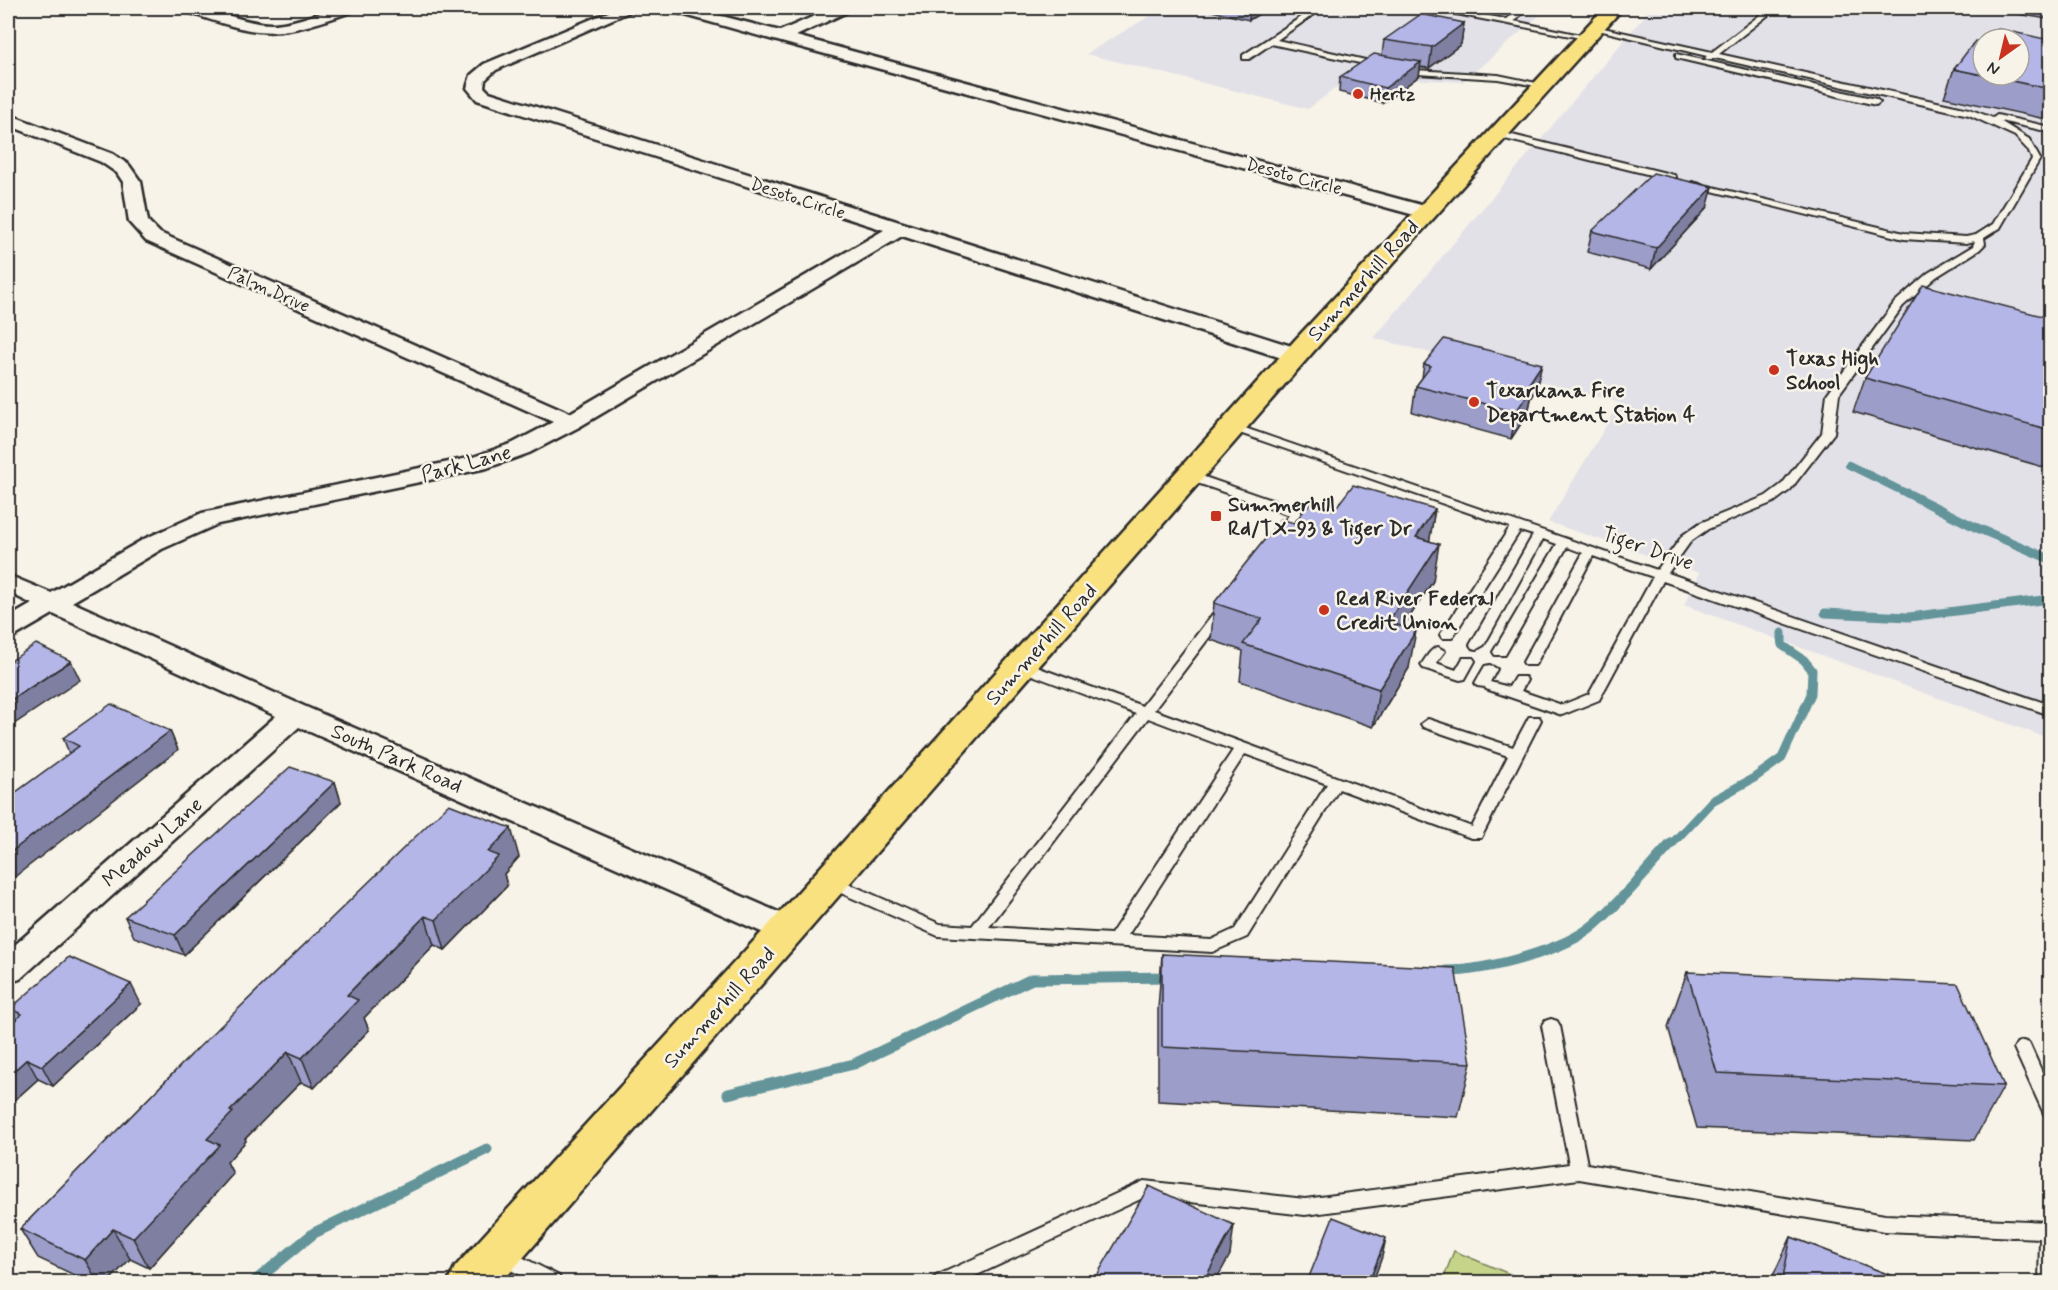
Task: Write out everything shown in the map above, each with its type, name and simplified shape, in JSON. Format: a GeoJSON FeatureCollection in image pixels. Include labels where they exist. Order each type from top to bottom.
{"type":"FeatureCollection","features":[{"type":"Feature","properties":{"kind":"main road","name":"Summerhill Road"},"geometry":{"type":"LineString","coordinates":[[472,1282],[831,882],[1296,355],[1598,24]]}},
{"type":"Feature","properties":{"kind":"street"},"geometry":{"type":"LineString","coordinates":[[189,8],[258,28],[273,29],[291,26],[349,8]]}},
{"type":"Feature","properties":{"kind":"street","name":"Desoto Circle"},"geometry":{"type":"LineString","coordinates":[[630,8],[490,67],[477,78],[475,88],[483,96],[1296,355]]}},
{"type":"Feature","properties":{"kind":"street","name":"Desoto Circle"},"geometry":{"type":"LineString","coordinates":[[676,8],[1425,212]]}},
{"type":"Feature","properties":{"kind":"street"},"geometry":{"type":"LineString","coordinates":[[780,37],[844,8]]}},
{"type":"Feature","properties":{"kind":"street","name":"Palm Drive"},"geometry":{"type":"LineString","coordinates":[[12,124],[107,158],[123,169],[132,182],[139,222],[153,237],[572,422]]}},
{"type":"Feature","properties":{"kind":"street","name":"Park Lane"},"geometry":{"type":"LineString","coordinates":[[8,629],[153,544],[211,518],[479,463],[521,448],[572,422],[898,230]]}},
{"type":"Feature","properties":{"kind":"street","name":"South Park Road"},"geometry":{"type":"LineString","coordinates":[[8,583],[296,714],[788,930]]}},
{"type":"Feature","properties":{"kind":"street","name":"Meadow Lane"},"geometry":{"type":"LineString","coordinates":[[8,970],[296,714]]}},
{"type":"Feature","properties":{"kind":"lane"},"geometry":{"type":"LineString","coordinates":[[1246,57],[1319,8]]}},
{"type":"Feature","properties":{"kind":"lane"},"geometry":{"type":"LineString","coordinates":[[1435,8],[1508,22],[1598,24],[1712,55],[2050,130]]}},
{"type":"Feature","properties":{"kind":"lane"},"geometry":{"type":"LineString","coordinates":[[1508,22],[1525,8]]}},
{"type":"Feature","properties":{"kind":"lane"},"geometry":{"type":"LineString","coordinates":[[1703,63],[1773,8]]}},
{"type":"Feature","properties":{"kind":"lane"},"geometry":{"type":"LineString","coordinates":[[1598,24],[1635,44],[1703,63],[1876,102]]}},
{"type":"Feature","properties":{"kind":"lane"},"geometry":{"type":"LineString","coordinates":[[1270,41],[1403,71],[1498,77],[1542,85]]}},
{"type":"Feature","properties":{"kind":"lane"},"geometry":{"type":"LineString","coordinates":[[1496,134],[1904,236],[1944,240],[1979,237],[1997,226],[2036,159],[2032,146],[2025,140],[2008,129],[1969,112]]}},
{"type":"Feature","properties":{"kind":"lane"},"geometry":{"type":"LineString","coordinates":[[1490,669],[1487,685],[1562,710],[1594,697],[1660,574],[1688,538],[1704,526],[1770,499],[1786,487],[1828,433],[1833,394],[1899,303],[1932,275],[1976,248],[1980,244],[1979,237]]}},
{"type":"Feature","properties":{"kind":"lane","name":"Tiger Drive"},"geometry":{"type":"LineString","coordinates":[[1232,427],[2050,710]]}},
{"type":"Feature","properties":{"kind":"lane"},"geometry":{"type":"LineString","coordinates":[[1190,476],[1296,513],[1275,541]]}},
{"type":"Feature","properties":{"kind":"lane"},"geometry":{"type":"LineString","coordinates":[[1447,635],[1517,526]]}},
{"type":"Feature","properties":{"kind":"lane"},"geometry":{"type":"LineString","coordinates":[[1477,645],[1540,533]]}},
{"type":"Feature","properties":{"kind":"lane"},"geometry":{"type":"LineString","coordinates":[[1500,652],[1564,542]]}},
{"type":"Feature","properties":{"kind":"lane"},"geometry":{"type":"LineString","coordinates":[[1530,662],[1590,550]]}},
{"type":"Feature","properties":{"kind":"lane"},"geometry":{"type":"LineString","coordinates":[[976,932],[1232,598]]}},
{"type":"Feature","properties":{"kind":"lane"},"geometry":{"type":"LineString","coordinates":[[1438,651],[1428,665],[1455,674],[1468,661]]}},
{"type":"Feature","properties":{"kind":"lane"},"geometry":{"type":"LineString","coordinates":[[1021,666],[1476,834],[1534,720]]}},
{"type":"Feature","properties":{"kind":"lane"},"geometry":{"type":"LineString","coordinates":[[1513,693],[1520,680]]}},
{"type":"Feature","properties":{"kind":"lane"},"geometry":{"type":"LineString","coordinates":[[1428,724],[1517,754]]}},
{"type":"Feature","properties":{"kind":"lane"},"geometry":{"type":"LineString","coordinates":[[1116,940],[1242,747]]}},
{"type":"Feature","properties":{"kind":"lane"},"geometry":{"type":"LineString","coordinates":[[831,882],[938,930],[1212,946],[1241,933],[1336,782]]}},
{"type":"Feature","properties":{"kind":"lane"},"geometry":{"type":"LineString","coordinates":[[1551,1026],[1579,1171]]}},
{"type":"Feature","properties":{"kind":"lane"},"geometry":{"type":"LineString","coordinates":[[2023,1048],[2050,1109]]}},
{"type":"Feature","properties":{"kind":"lane"},"geometry":{"type":"LineString","coordinates":[[943,1282],[1144,1189],[1305,1207],[1579,1171],[1885,1224],[2050,1230],[2049,1282]]}},
{"type":"Feature","properties":{"kind":"lane"},"geometry":{"type":"LineString","coordinates":[[497,1254],[552,1282]]}},
{"type":"Feature","properties":{"kind":"shaded area"},"geometry":{"type":"Polygon","coordinates":[[[1163,8],[1548,8],[1463,82],[1352,76],[1308,109],[1086,54],[1163,8]]]}},
{"type":"Feature","properties":{"kind":"shaded area","name":"Texas High School"},"geometry":{"type":"Polygon","coordinates":[[[1651,8],[2050,8],[2050,739],[1684,605],[1700,573],[1548,522],[1620,403],[1374,338],[1651,8]]]}},
{"type":"Feature","properties":{"kind":"green space"},"geometry":{"type":"Polygon","coordinates":[[[1454,1251],[1529,1282],[1442,1282],[1454,1251]]]}},
{"type":"Feature","properties":{"kind":"building"},"geometry":{"type":"Polygon","coordinates":[[[1421,14],[1464,23],[1432,47],[1384,40],[1421,14]]]}},
{"type":"Feature","properties":{"kind":"building"},"geometry":{"type":"Polygon","coordinates":[[[2031,36],[2050,40],[2050,89],[2031,85],[2031,36]]]}},
{"type":"Feature","properties":{"kind":"building"},"geometry":{"type":"Polygon","coordinates":[[[1971,46],[1971,73],[1954,69],[1971,46]]]}},
{"type":"Feature","properties":{"kind":"building"},"geometry":{"type":"Polygon","coordinates":[[[1374,54],[1421,62],[1385,88],[1340,77],[1374,54]]]}},
{"type":"Feature","properties":{"kind":"building"},"geometry":{"type":"Polygon","coordinates":[[[1653,173],[1713,187],[1656,248],[1592,231],[1653,173]]]}},
{"type":"Feature","properties":{"kind":"building"},"geometry":{"type":"Polygon","coordinates":[[[1923,285],[2050,318],[2050,430],[1865,378],[1923,285]]]}},
{"type":"Feature","properties":{"kind":"building"},"geometry":{"type":"Polygon","coordinates":[[[1444,339],[1542,364],[1528,385],[1533,386],[1516,412],[1416,386],[1431,366],[1424,364],[1444,339]]]}},
{"type":"Feature","properties":{"kind":"building","name":"Red River Federal Credit Union"},"geometry":{"type":"Polygon","coordinates":[[[1353,485],[1435,509],[1416,537],[1439,544],[1388,622],[1416,631],[1379,689],[1243,644],[1262,619],[1214,603],[1281,519],[1294,523],[1310,503],[1334,510],[1353,485]]]}},
{"type":"Feature","properties":{"kind":"building"},"geometry":{"type":"Polygon","coordinates":[[[36,644],[71,661],[8,702],[8,663],[36,644]]]}},
{"type":"Feature","properties":{"kind":"building"},"geometry":{"type":"Polygon","coordinates":[[[111,704],[170,731],[8,854],[8,798],[79,746],[63,738],[111,704]]]}},
{"type":"Feature","properties":{"kind":"building"},"geometry":{"type":"Polygon","coordinates":[[[290,767],[335,782],[175,935],[125,917],[290,767]]]}},
{"type":"Feature","properties":{"kind":"building"},"geometry":{"type":"Polygon","coordinates":[[[449,804],[511,828],[488,852],[499,856],[436,920],[425,916],[373,968],[347,995],[358,1000],[302,1058],[288,1052],[230,1111],[233,1112],[207,1139],[220,1145],[133,1238],[113,1229],[85,1260],[20,1229],[197,1049],[449,804]]]}},
{"type":"Feature","properties":{"kind":"building"},"geometry":{"type":"Polygon","coordinates":[[[1162,954],[1455,968],[1471,1063],[1162,1047],[1162,954]]]}},
{"type":"Feature","properties":{"kind":"building"},"geometry":{"type":"Polygon","coordinates":[[[69,957],[131,984],[42,1066],[27,1059],[8,1076],[8,1027],[22,1014],[10,1009],[69,957]]]}},
{"type":"Feature","properties":{"kind":"building"},"geometry":{"type":"Polygon","coordinates":[[[1687,972],[1958,984],[2004,1086],[1717,1073],[1687,972]]]}},
{"type":"Feature","properties":{"kind":"building"},"geometry":{"type":"Polygon","coordinates":[[[1149,1186],[1234,1225],[1203,1282],[1093,1282],[1149,1186]]]}},
{"type":"Feature","properties":{"kind":"building"},"geometry":{"type":"Polygon","coordinates":[[[1333,1217],[1386,1238],[1369,1282],[1307,1282],[1333,1217]]]}},
{"type":"Feature","properties":{"kind":"building"},"geometry":{"type":"Polygon","coordinates":[[[1791,1237],[1908,1282],[1782,1282],[1791,1237]]]}},
{"type":"Feature","properties":{"kind":"waterway"},"geometry":{"type":"LineString","coordinates":[[1849,465],[1910,495]]}},
{"type":"Feature","properties":{"kind":"waterway"},"geometry":{"type":"LineString","coordinates":[[1907,493],[1975,527],[2050,559]]}},
{"type":"Feature","properties":{"kind":"waterway"},"geometry":{"type":"LineString","coordinates":[[1825,613],[1909,617],[2050,599]]}},
{"type":"Feature","properties":{"kind":"waterway"},"geometry":{"type":"LineString","coordinates":[[1670,846],[1712,801],[1754,778],[1782,758],[1811,694],[1812,670],[1804,660],[1782,645],[1782,633]]}},
{"type":"Feature","properties":{"kind":"waterway"},"geometry":{"type":"LineString","coordinates":[[1446,971],[1481,967],[1523,958],[1564,943],[1581,934],[1614,906],[1671,844]]}},
{"type":"Feature","properties":{"kind":"waterway"},"geometry":{"type":"LineString","coordinates":[[728,1094],[854,1064],[1032,979],[1171,977]]}},
{"type":"Feature","properties":{"kind":"waterway"},"geometry":{"type":"LineString","coordinates":[[254,1282],[314,1233],[487,1149]]}},
{"type":"Feature","properties":{"kind":"place","name":"Hertz"},"geometry":{"type":"Point","coordinates":[1358,94]}},
{"type":"Feature","properties":{"kind":"place","name":"Texas High School"},"geometry":{"type":"Point","coordinates":[1774,370]}},
{"type":"Feature","properties":{"kind":"place","name":"Texarkana Fire Department Station 4"},"geometry":{"type":"Point","coordinates":[1474,402]}},
{"type":"Feature","properties":{"kind":"place","name":"Summerhill Rd/TX-93 & Tiger Dr"},"geometry":{"type":"Point","coordinates":[1216,516]}},
{"type":"Feature","properties":{"kind":"place","name":"Red River Federal Credit Union"},"geometry":{"type":"Point","coordinates":[1324,610]}}]}
